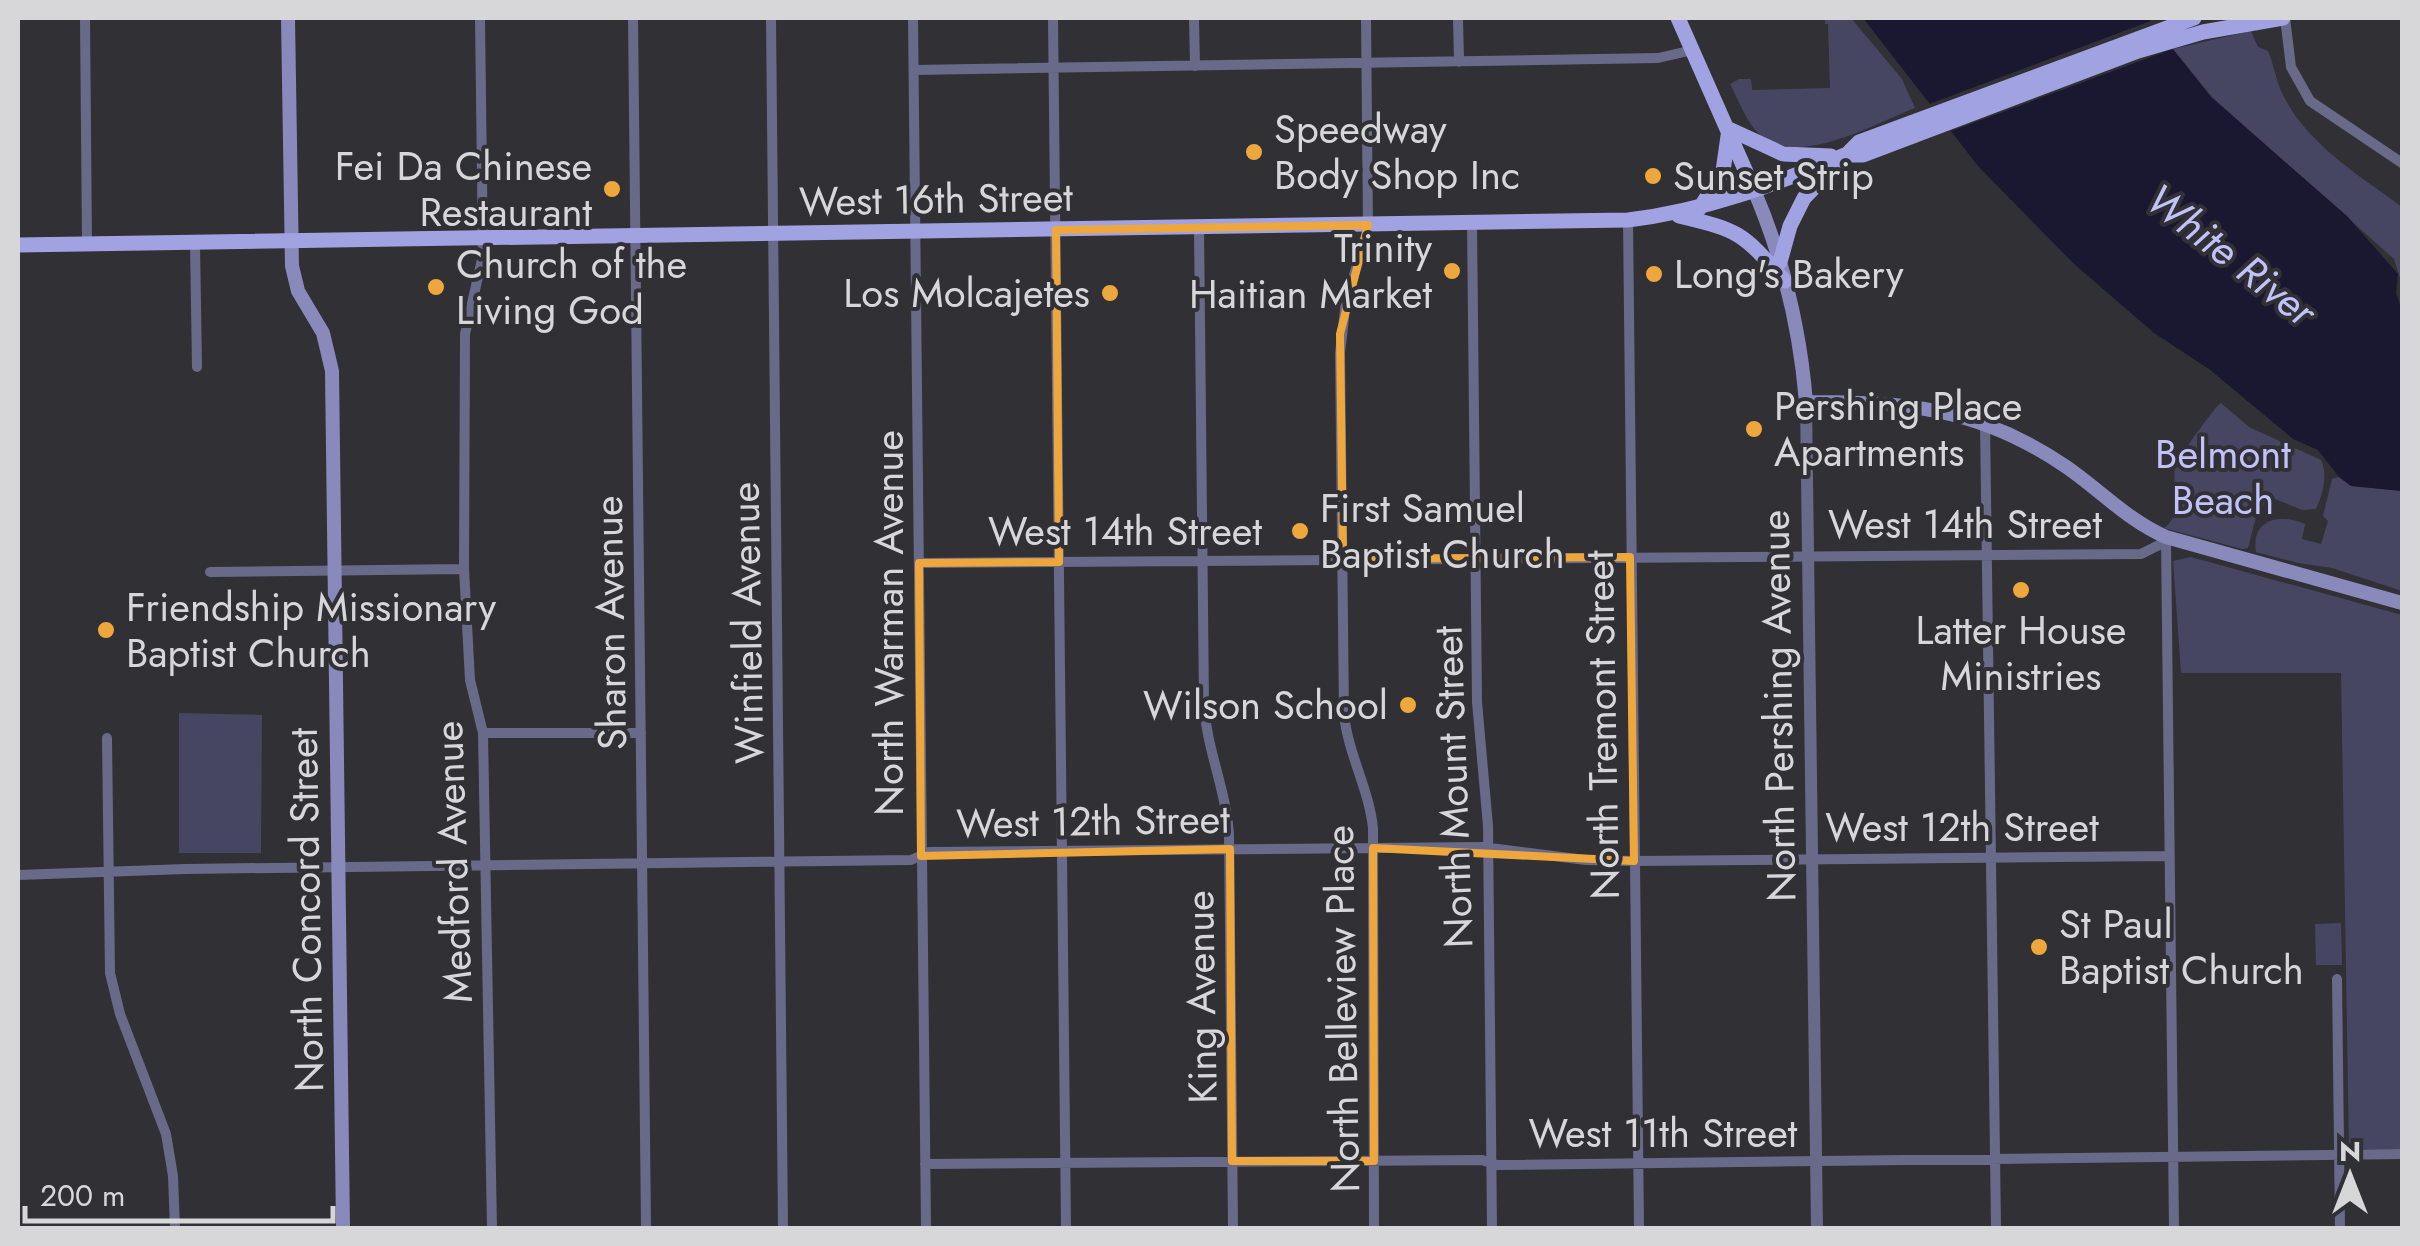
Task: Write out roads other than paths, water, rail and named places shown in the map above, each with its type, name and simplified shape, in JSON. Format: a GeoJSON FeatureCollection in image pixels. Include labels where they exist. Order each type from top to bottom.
{"type":"FeatureCollection","features":[{"type":"Feature","properties":{"kind":"main road","name":"North Concord Street"},"geometry":{"type":"LineString","coordinates":[[288,18],[289,241],[296,285],[321,328],[331,360],[343,1228]]}},
{"type":"Feature","properties":{"kind":"main road"},"geometry":{"type":"LineString","coordinates":[[1678,18],[1754,190]]}},
{"type":"Feature","properties":{"kind":"main road","name":"West 16th Street"},"geometry":{"type":"LineString","coordinates":[[18,246],[1628,220],[1700,208],[1754,190],[1845,155],[1859,142],[1881,140],[2199,25],[2284,18]]}},
{"type":"Feature","properties":{"kind":"main road"},"geometry":{"type":"LineString","coordinates":[[1729,129],[1783,154],[1805,158],[1845,155]]}},
{"type":"Feature","properties":{"kind":"main road"},"geometry":{"type":"LineString","coordinates":[[1700,208],[1722,170],[1729,129]]}},
{"type":"Feature","properties":{"kind":"main road"},"geometry":{"type":"LineString","coordinates":[[1780,262],[1799,207],[1845,155]]}},
{"type":"Feature","properties":{"kind":"main road","name":"North Pershing Avenue"},"geometry":{"type":"LineString","coordinates":[[1754,190],[1780,262],[1798,331],[1806,402]]}},
{"type":"Feature","properties":{"kind":"main road"},"geometry":{"type":"LineString","coordinates":[[1670,214],[1746,236],[1785,281]]}},
{"type":"Feature","properties":{"kind":"main road"},"geometry":{"type":"LineString","coordinates":[[1806,402],[1910,404],[1985,423],[2049,456],[2132,518],[2166,537],[2402,603]]}},
{"type":"Feature","properties":{"kind":"street"},"geometry":{"type":"LineString","coordinates":[[85,18],[87,244]]}},
{"type":"Feature","properties":{"kind":"street","name":"Medford Avenue"},"geometry":{"type":"LineString","coordinates":[[480,18],[483,238],[482,262],[465,334],[464,569],[470,680],[483,734],[492,1228]]}},
{"type":"Feature","properties":{"kind":"street","name":"Sharon Avenue"},"geometry":{"type":"LineString","coordinates":[[633,18],[646,1228]]}},
{"type":"Feature","properties":{"kind":"street","name":"Winfield Avenue"},"geometry":{"type":"LineString","coordinates":[[771,18],[783,1228]]}},
{"type":"Feature","properties":{"kind":"street","name":"North Warman Avenue"},"geometry":{"type":"LineString","coordinates":[[913,18],[926,1228]]}},
{"type":"Feature","properties":{"kind":"street"},"geometry":{"type":"LineString","coordinates":[[1054,18],[1066,1228]]}},
{"type":"Feature","properties":{"kind":"street"},"geometry":{"type":"LineString","coordinates":[[1194,18],[1195,66]]}},
{"type":"Feature","properties":{"kind":"street","name":"North Belleview Place"},"geometry":{"type":"LineString","coordinates":[[1366,18],[1368,225],[1346,298],[1340,334],[1345,724],[1370,808],[1373,848],[1374,1228]]}},
{"type":"Feature","properties":{"kind":"street"},"geometry":{"type":"LineString","coordinates":[[1458,18],[1458,62]]}},
{"type":"Feature","properties":{"kind":"street"},"geometry":{"type":"LineString","coordinates":[[2284,18],[2291,68],[2310,101],[2402,163]]}},
{"type":"Feature","properties":{"kind":"street"},"geometry":{"type":"LineString","coordinates":[[914,70],[1658,58],[1693,50]]}},
{"type":"Feature","properties":{"kind":"street","name":"North Tremont Street"},"geometry":{"type":"LineString","coordinates":[[1628,220],[1639,1228]]}},
{"type":"Feature","properties":{"kind":"street","name":"North Mount Street"},"geometry":{"type":"LineString","coordinates":[[1472,223],[1478,722],[1488,848],[1492,1228]]}},
{"type":"Feature","properties":{"kind":"street","name":"King Avenue"},"geometry":{"type":"LineString","coordinates":[[1199,228],[1205,722],[1226,805],[1230,850],[1233,1228]]}},
{"type":"Feature","properties":{"kind":"street"},"geometry":{"type":"LineString","coordinates":[[195,243],[197,367]]}},
{"type":"Feature","properties":{"kind":"street","name":"North Pershing Avenue"},"geometry":{"type":"LineString","coordinates":[[1806,402],[1817,1228]]}},
{"type":"Feature","properties":{"kind":"street"},"geometry":{"type":"LineString","coordinates":[[1985,423],[1996,1228]]}},
{"type":"Feature","properties":{"kind":"street"},"geometry":{"type":"LineString","coordinates":[[2166,537],[2174,1228]]}},
{"type":"Feature","properties":{"kind":"street","name":"West 14th Street"},"geometry":{"type":"LineString","coordinates":[[919,562],[2141,554],[2166,537]]}},
{"type":"Feature","properties":{"kind":"street"},"geometry":{"type":"LineString","coordinates":[[210,572],[464,569]]}},
{"type":"Feature","properties":{"kind":"street"},"geometry":{"type":"LineString","coordinates":[[483,734],[641,733]]}},
{"type":"Feature","properties":{"kind":"street"},"geometry":{"type":"LineString","coordinates":[[107,738],[111,982],[164,1125],[173,1176],[175,1228]]}},
{"type":"Feature","properties":{"kind":"street","name":"West 12th Street"},"geometry":{"type":"LineString","coordinates":[[18,875],[911,860],[932,852],[1062,850],[1488,848],[1586,860],[1634,861],[2169,856]]}},
{"type":"Feature","properties":{"kind":"street"},"geometry":{"type":"LineString","coordinates":[[2337,979],[2340,1228]]}},
{"type":"Feature","properties":{"kind":"street","name":"West 11th Street"},"geometry":{"type":"LineString","coordinates":[[925,1164],[1816,1162],[2402,1154]]}},
{"type":"Feature","properties":{"kind":"water","name":"White River"},"geometry":{"type":"Polygon","coordinates":[[[1863,18],[2148,18],[2211,97],[2347,216],[2398,274],[2396,293],[2402,310],[2402,491],[2351,486],[2318,450],[2293,439],[2209,369],[2154,333],[2073,263],[1978,166],[1863,18]]]}},
{"type":"Feature","properties":{"kind":"place","name":"Speedway Body Shop Inc"},"geometry":{"type":"Point","coordinates":[1254,152]}},
{"type":"Feature","properties":{"kind":"place","name":"Sunset Strip"},"geometry":{"type":"Point","coordinates":[1653,176]}},
{"type":"Feature","properties":{"kind":"place","name":"Fei Da Chinese Restaurant"},"geometry":{"type":"Point","coordinates":[612,189]}},
{"type":"Feature","properties":{"kind":"place","name":"Trinity Haitian Market"},"geometry":{"type":"Point","coordinates":[1452,271]}},
{"type":"Feature","properties":{"kind":"place","name":"Long's Bakery"},"geometry":{"type":"Point","coordinates":[1654,274]}},
{"type":"Feature","properties":{"kind":"place","name":"Church of the Living God"},"geometry":{"type":"Point","coordinates":[436,287]}},
{"type":"Feature","properties":{"kind":"place","name":"Los Molcajetes"},"geometry":{"type":"Point","coordinates":[1110,293]}},
{"type":"Feature","properties":{"kind":"place","name":"Pershing Place Apartments"},"geometry":{"type":"Point","coordinates":[1754,429]}},
{"type":"Feature","properties":{"kind":"place","name":"First Samuel Baptist Church"},"geometry":{"type":"Point","coordinates":[1300,531]}},
{"type":"Feature","properties":{"kind":"place","name":"Latter House Ministries"},"geometry":{"type":"Point","coordinates":[2021,590]}},
{"type":"Feature","properties":{"kind":"place","name":"Friendship Missionary Baptist Church"},"geometry":{"type":"Point","coordinates":[106,630]}},
{"type":"Feature","properties":{"kind":"place","name":"Wilson School"},"geometry":{"type":"Point","coordinates":[1408,705]}},
{"type":"Feature","properties":{"kind":"place","name":"St Paul Baptist Church"},"geometry":{"type":"Point","coordinates":[2039,947]}},
{"type":"Feature","properties":{"kind":"park label","name":"Belmont Beach"},"geometry":{"type":"Point","coordinates":[2223,477]}}]}
